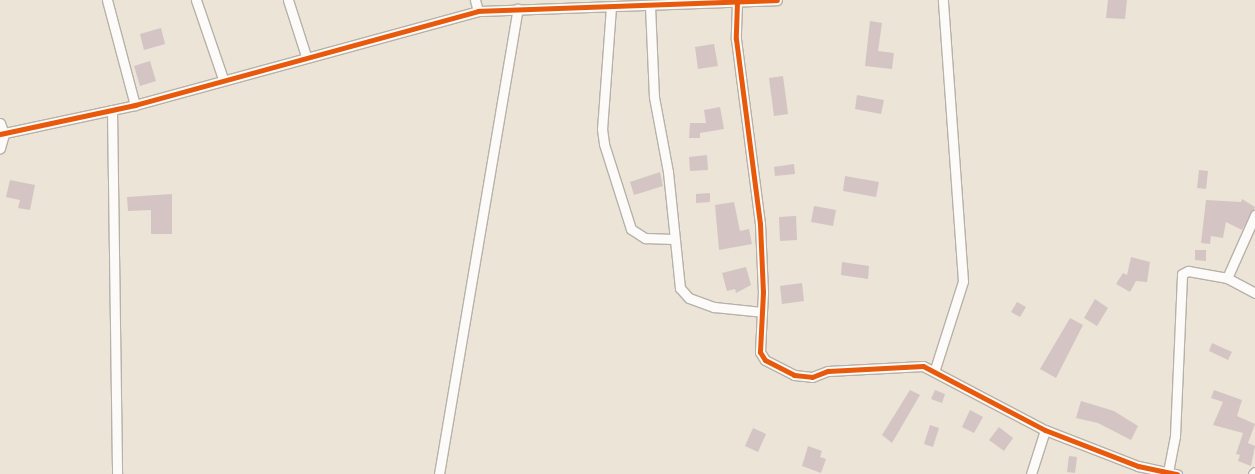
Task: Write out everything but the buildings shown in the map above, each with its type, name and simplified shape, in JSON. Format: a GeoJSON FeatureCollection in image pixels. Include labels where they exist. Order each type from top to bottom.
{"type":"FeatureCollection","features":[{"type":"Feature","properties":{"kind":"street"},"geometry":{"type":"LineString","coordinates":[[107,0],[135,105]]}},
{"type":"Feature","properties":{"kind":"street"},"geometry":{"type":"LineString","coordinates":[[196,0],[223,79]]}},
{"type":"Feature","properties":{"kind":"street"},"geometry":{"type":"LineString","coordinates":[[288,0],[306,56]]}},
{"type":"Feature","properties":{"kind":"street"},"geometry":{"type":"LineString","coordinates":[[474,0],[478,11]]}},
{"type":"Feature","properties":{"kind":"street"},"geometry":{"type":"LineString","coordinates":[[2,134],[135,105],[306,56],[478,11],[650,6],[777,0]]}},
{"type":"Feature","properties":{"kind":"street"},"geometry":{"type":"LineString","coordinates":[[936,369],[963,281],[943,0]]}},
{"type":"Feature","properties":{"kind":"street"},"geometry":{"type":"LineString","coordinates":[[737,2],[736,39],[760,224],[762,312],[760,352],[774,366],[794,375],[812,377],[828,371],[923,366],[936,369],[1045,430],[1136,470],[1172,473],[1182,274],[1188,271],[1227,278],[1255,293]]}},
{"type":"Feature","properties":{"kind":"street"},"geometry":{"type":"LineString","coordinates":[[650,6],[654,97],[668,172],[673,239],[680,288],[689,298],[714,307],[762,312]]}},
{"type":"Feature","properties":{"kind":"street"},"geometry":{"type":"LineString","coordinates":[[611,7],[602,129],[604,144],[631,229],[645,238],[673,239]]}},
{"type":"Feature","properties":{"kind":"street"},"geometry":{"type":"LineString","coordinates":[[439,474],[518,9]]}},
{"type":"Feature","properties":{"kind":"street"},"geometry":{"type":"LineString","coordinates":[[112,110],[117,474]]}},
{"type":"Feature","properties":{"kind":"street"},"geometry":{"type":"LineString","coordinates":[[0,123],[2,134],[0,148]]}},
{"type":"Feature","properties":{"kind":"street"},"geometry":{"type":"LineString","coordinates":[[1227,278],[1255,215]]}},
{"type":"Feature","properties":{"kind":"street"},"geometry":{"type":"LineString","coordinates":[[1031,474],[1045,430]]}},
{"type":"Feature","properties":{"kind":"cycle path"},"geometry":{"type":"LineString","coordinates":[[0,134],[135,105],[478,11],[777,0]]}},
{"type":"Feature","properties":{"kind":"cycle path"},"geometry":{"type":"LineString","coordinates":[[737,2],[736,39],[760,224],[763,292],[760,352],[765,360],[794,375],[812,377],[828,371],[923,366],[1045,430],[1138,466],[1177,474]]}}]}
